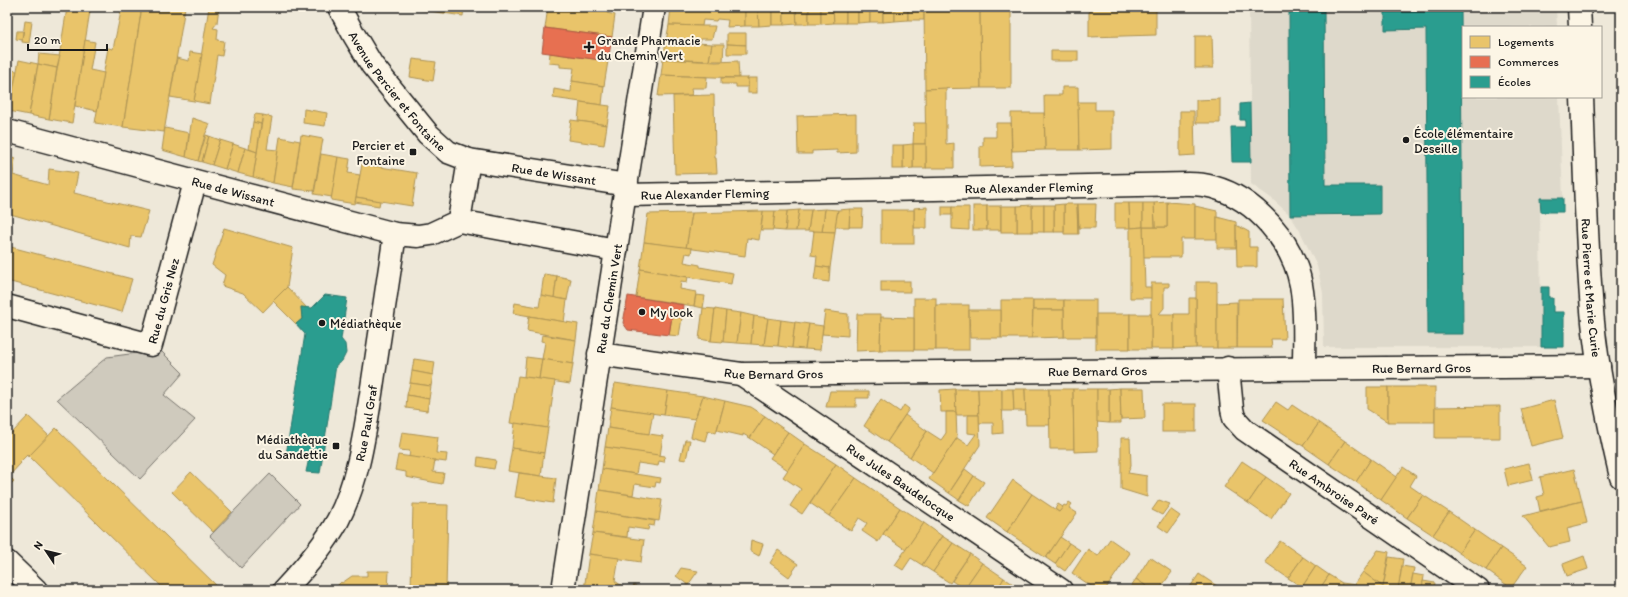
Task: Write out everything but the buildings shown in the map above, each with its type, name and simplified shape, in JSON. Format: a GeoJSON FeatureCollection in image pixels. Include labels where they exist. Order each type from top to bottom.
{"type":"FeatureCollection","features":[{"type":"Feature","properties":{"kind":"street","name":"Avenue Percier et Fontaine"},"geometry":{"type":"LineString","coordinates":[[339,7],[372,66],[428,134],[448,152],[469,160]]}},
{"type":"Feature","properties":{"kind":"street","name":"Rue du Chemin Vert"},"geometry":{"type":"LineString","coordinates":[[563,590],[654,7]]}},
{"type":"Feature","properties":{"kind":"street"},"geometry":{"type":"LineString","coordinates":[[1579,7],[1580,26]]}},
{"type":"Feature","properties":{"kind":"street","name":"Rue Pierre et Marie Curie"},"geometry":{"type":"LineString","coordinates":[[1582,98],[1590,290],[1599,366],[1613,443],[1621,477]]}},
{"type":"Feature","properties":{"kind":"street","name":"Rue de Wissant"},"geometry":{"type":"LineString","coordinates":[[7,130],[195,182],[395,234],[407,236],[425,235],[441,230],[459,221]]}},
{"type":"Feature","properties":{"kind":"street","name":"Rue de Wissant"},"geometry":{"type":"LineString","coordinates":[[469,160],[626,190]]}},
{"type":"Feature","properties":{"kind":"street"},"geometry":{"type":"LineString","coordinates":[[469,160],[459,221],[616,250]]}},
{"type":"Feature","properties":{"kind":"street","name":"Rue du Gris Nez"},"geometry":{"type":"LineString","coordinates":[[7,306],[151,345],[195,182]]}},
{"type":"Feature","properties":{"kind":"street","name":"Rue Alexander Fleming"},"geometry":{"type":"LineString","coordinates":[[626,190],[1189,184],[1214,187],[1253,208],[1274,229],[1289,252],[1301,285],[1304,367]]}},
{"type":"Feature","properties":{"kind":"street","name":"Rue Paul Graf"},"geometry":{"type":"LineString","coordinates":[[284,590],[302,570],[329,535],[338,520],[355,476],[362,446],[375,370],[395,234]]}},
{"type":"Feature","properties":{"kind":"street","name":"Rue Bernard Gros"},"geometry":{"type":"LineString","coordinates":[[599,354],[741,374],[1304,367],[1599,366]]}},
{"type":"Feature","properties":{"kind":"street","name":"Rue Ambroise Paré"},"geometry":{"type":"LineString","coordinates":[[1228,368],[1234,418],[1245,430],[1478,590]]}},
{"type":"Feature","properties":{"kind":"street","name":"Rue Jules Baudelocque"},"geometry":{"type":"LineString","coordinates":[[741,374],[1061,590]]}},
{"type":"Feature","properties":{"kind":"street"},"geometry":{"type":"LineString","coordinates":[[7,562],[36,590]]}},
{"type":"Feature","properties":{"kind":"shaded area","name":"École élémentaire Deseille"},"geometry":{"type":"Polygon","coordinates":[[[1249,7],[1556,7],[1557,26],[1462,26],[1462,98],[1559,98],[1563,198],[1540,198],[1541,347],[1324,347],[1323,293],[1317,266],[1300,231],[1290,215],[1271,198],[1251,184],[1249,7]]]}},
{"type":"Feature","properties":{"kind":"shaded area"},"geometry":{"type":"Polygon","coordinates":[[[160,350],[183,373],[164,395],[195,420],[140,479],[57,399],[107,357],[160,350]]]}},
{"type":"Feature","properties":{"kind":"shaded area"},"geometry":{"type":"Polygon","coordinates":[[[270,474],[300,504],[241,568],[210,536],[270,474]]]}},
{"type":"Feature","properties":{"kind":"place","name":"Grande Pharmacie du Chemin Vert"},"geometry":{"type":"Point","coordinates":[589,47]}},
{"type":"Feature","properties":{"kind":"place","name":"École élémentaire Deseille"},"geometry":{"type":"Point","coordinates":[1406,140]}},
{"type":"Feature","properties":{"kind":"place","name":"Percier et Fontaine"},"geometry":{"type":"Point","coordinates":[413,152]}},
{"type":"Feature","properties":{"kind":"place","name":"My look"},"geometry":{"type":"Point","coordinates":[642,312]}},
{"type":"Feature","properties":{"kind":"place","name":"Médiathèque"},"geometry":{"type":"Point","coordinates":[322,323]}},
{"type":"Feature","properties":{"kind":"place","name":"Médiathèque du Sandettie"},"geometry":{"type":"Point","coordinates":[336,446]}}]}
